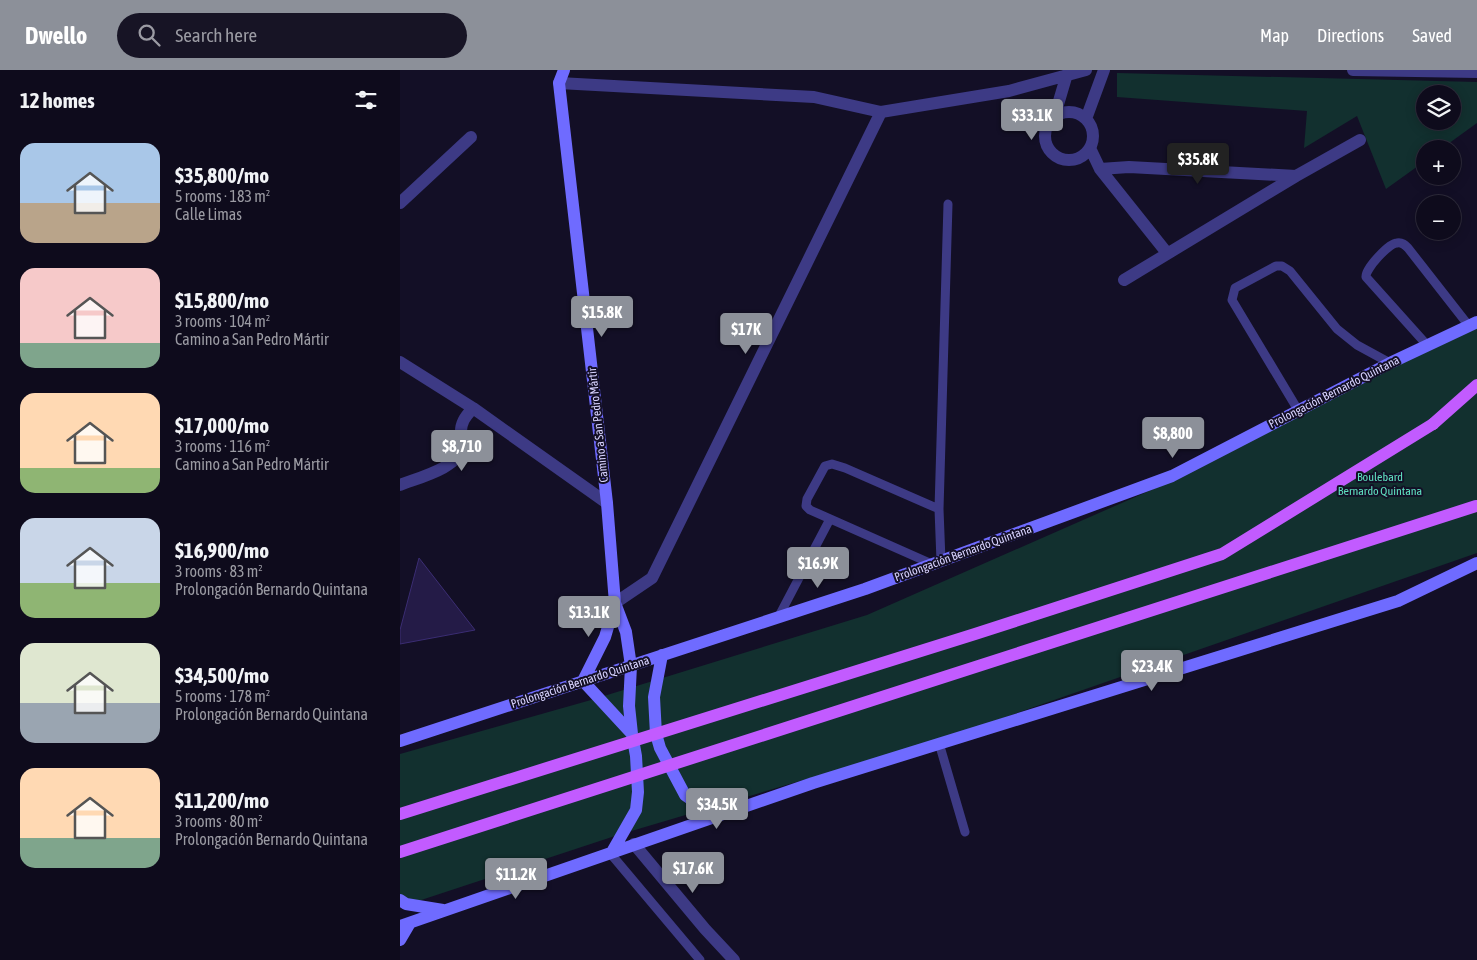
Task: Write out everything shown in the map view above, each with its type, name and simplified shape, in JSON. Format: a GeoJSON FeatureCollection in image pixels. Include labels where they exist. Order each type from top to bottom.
{"type":"FeatureCollection","features":[{"type":"Feature","properties":{"kind":"main road"},"geometry":{"type":"LineString","coordinates":[[400,814],[975,634],[1222,554],[1433,424],[1477,385]]}},
{"type":"Feature","properties":{"kind":"main road"},"geometry":{"type":"LineString","coordinates":[[400,852],[1476,506]]}},
{"type":"Feature","properties":{"kind":"street","name":"Camino a San Pedro Mártir"},"geometry":{"type":"LineString","coordinates":[[564,70],[559,82],[607,503],[615,603],[626,632],[631,666],[630,706],[638,792],[636,810],[611,852]]}},
{"type":"Feature","properties":{"kind":"street"},"geometry":{"type":"LineString","coordinates":[[559,82],[814,97],[881,112],[1009,91],[1086,70]]}},
{"type":"Feature","properties":{"kind":"street"},"geometry":{"type":"LineString","coordinates":[[1086,119],[1104,70]]}},
{"type":"Feature","properties":{"kind":"street"},"geometry":{"type":"LineString","coordinates":[[1353,70],[1477,72]]}},
{"type":"Feature","properties":{"kind":"street"},"geometry":{"type":"LineString","coordinates":[[1067,74],[1054,118],[1046,132],[1048,148],[1061,158],[1077,159],[1090,148]]}},
{"type":"Feature","properties":{"kind":"street"},"geometry":{"type":"LineString","coordinates":[[615,603],[652,578],[881,112]]}},
{"type":"Feature","properties":{"kind":"street"},"geometry":{"type":"LineString","coordinates":[[1054,118],[1071,112],[1086,119],[1093,133],[1090,148],[1100,169],[1167,253]]}},
{"type":"Feature","properties":{"kind":"street"},"geometry":{"type":"LineString","coordinates":[[400,203],[471,136]]}},
{"type":"Feature","properties":{"kind":"street"},"geometry":{"type":"LineString","coordinates":[[1124,280],[1296,176],[1360,140]]}},
{"type":"Feature","properties":{"kind":"street"},"geometry":{"type":"LineString","coordinates":[[1100,169],[1129,167],[1296,176]]}},
{"type":"Feature","properties":{"kind":"street","name":"Prolongación Bernardo Quintana"},"geometry":{"type":"LineString","coordinates":[[400,741],[864,589],[1172,476],[1390,363],[1473,324]]}},
{"type":"Feature","properties":{"kind":"street"},"geometry":{"type":"LineString","coordinates":[[400,362],[473,408],[607,503]]}},
{"type":"Feature","properties":{"kind":"street"},"geometry":{"type":"LineString","coordinates":[[400,485],[440,469],[455,460],[462,448],[460,429],[462,422],[473,408]]}},
{"type":"Feature","properties":{"kind":"street"},"geometry":{"type":"LineString","coordinates":[[400,940],[405,925],[611,852],[940,743],[1398,601],[1477,563]]}},
{"type":"Feature","properties":{"kind":"street","name":"Camino a San Pedro Mártir"},"geometry":{"type":"LineString","coordinates":[[584,681],[604,637],[615,603]]}},
{"type":"Feature","properties":{"kind":"street"},"geometry":{"type":"LineString","coordinates":[[662,655],[654,696],[656,734],[660,748],[685,795],[715,816]]}},
{"type":"Feature","properties":{"kind":"street"},"geometry":{"type":"LineString","coordinates":[[584,681],[632,734]]}},
{"type":"Feature","properties":{"kind":"street"},"geometry":{"type":"LineString","coordinates":[[634,844],[705,929],[734,960]]}},
{"type":"Feature","properties":{"kind":"street"},"geometry":{"type":"LineString","coordinates":[[400,900],[406,904],[446,910]]}},
{"type":"Feature","properties":{"kind":"lane"},"geometry":{"type":"LineString","coordinates":[[939,509],[832,464],[825,466],[821,471],[807,499],[806,506],[830,520],[936,563],[939,509],[948,204]]}},
{"type":"Feature","properties":{"kind":"lane"},"geometry":{"type":"LineString","coordinates":[[1427,346],[1366,277],[1367,269],[1396,242],[1402,243],[1408,248],[1473,324]]}},
{"type":"Feature","properties":{"kind":"lane"},"geometry":{"type":"LineString","coordinates":[[1298,410],[1232,300],[1235,288],[1276,266],[1282,266],[1290,271],[1337,329],[1357,345],[1390,363]]}},
{"type":"Feature","properties":{"kind":"lane"},"geometry":{"type":"LineString","coordinates":[[779,616],[830,520]]}},
{"type":"Feature","properties":{"kind":"lane"},"geometry":{"type":"LineString","coordinates":[[940,743],[965,832]]}},
{"type":"Feature","properties":{"kind":"lane"},"geometry":{"type":"LineString","coordinates":[[611,852],[700,960]]}},
{"type":"Feature","properties":{"kind":"green space"},"geometry":{"type":"Polygon","coordinates":[[[1117,73],[1477,82],[1477,123],[1453,140],[1416,140],[1416,167],[1386,189],[1357,116],[1304,148],[1307,111],[1117,97],[1117,73]]]}},
{"type":"Feature","properties":{"kind":"green space","name":"Boulebard Bernardo Quintana"},"geometry":{"type":"Polygon","coordinates":[[[1477,325],[1477,553],[948,737],[618,835],[400,907],[400,754],[591,700],[867,615],[1174,480],[1477,325]]]}},
{"type":"Feature","properties":{"kind":"building"},"geometry":{"type":"Polygon","coordinates":[[[419,558],[475,630],[400,644],[400,630],[419,558]]]}}]}
